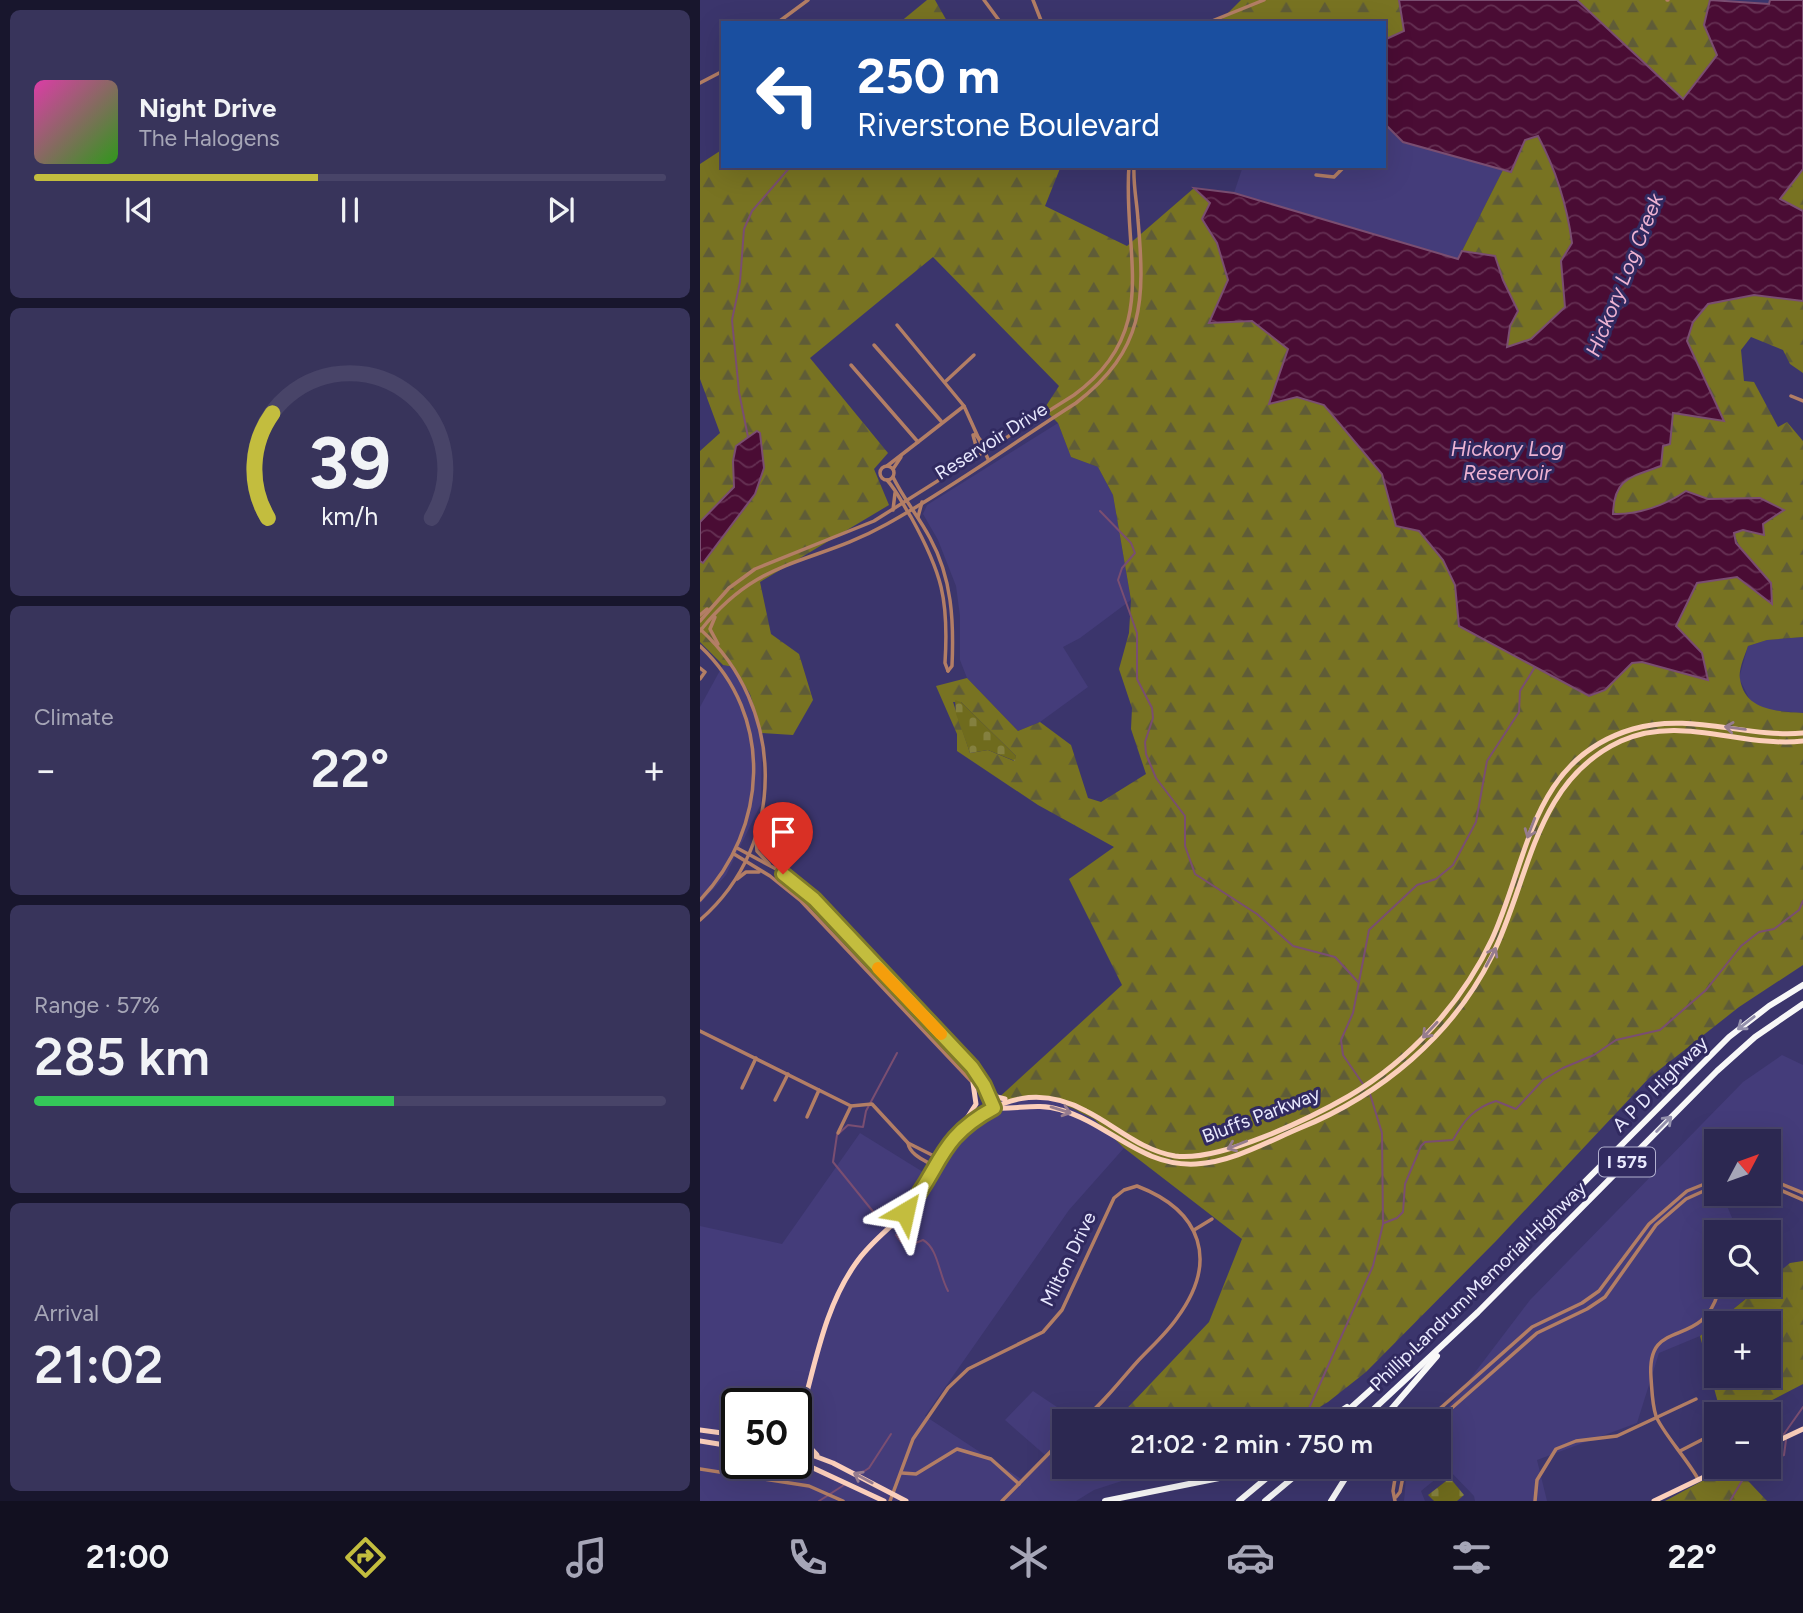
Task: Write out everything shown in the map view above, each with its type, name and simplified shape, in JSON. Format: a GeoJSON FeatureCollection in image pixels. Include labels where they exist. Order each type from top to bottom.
{"type":"FeatureCollection","features":[{"type":"Feature","properties":{"kind":"highway","name":"A P D Highway"},"geometry":{"type":"LineString","coordinates":[[1520,1247],[1728,1037],[1769,1006],[1803,985]]}},
{"type":"Feature","properties":{"kind":"highway","name":"Phillip Landrum Memorial Highway"},"geometry":{"type":"LineString","coordinates":[[1374,1409],[1478,1312],[1717,1071],[1755,1037],[1803,1004]]}},
{"type":"Feature","properties":{"kind":"highway","name":"Phillip Landrum Memorial Highway"},"geometry":{"type":"LineString","coordinates":[[1350,1409],[1520,1247]]}},
{"type":"Feature","properties":{"kind":"highway"},"geometry":{"type":"LineString","coordinates":[[1392,1409],[1478,1312]]}},
{"type":"Feature","properties":{"kind":"highway"},"geometry":{"type":"LineString","coordinates":[[1344,1409],[1372,1390]]}},
{"type":"Feature","properties":{"kind":"highway"},"geometry":{"type":"LineString","coordinates":[[1105,1501],[1214,1479]]}},
{"type":"Feature","properties":{"kind":"highway"},"geometry":{"type":"LineString","coordinates":[[1239,1501],[1265,1479]]}},
{"type":"Feature","properties":{"kind":"highway"},"geometry":{"type":"LineString","coordinates":[[1265,1501],[1291,1479]]}},
{"type":"Feature","properties":{"kind":"highway"},"geometry":{"type":"LineString","coordinates":[[1331,1501],[1345,1479]]}},
{"type":"Feature","properties":{"kind":"main road","name":"Bluffs Parkway"},"geometry":{"type":"LineString","coordinates":[[994,1108],[1012,1099],[1053,1099],[1087,1111],[1136,1143],[1177,1156],[1220,1152],[1318,1112],[1376,1079],[1432,1028],[1455,1001],[1492,939],[1531,826],[1556,782],[1572,764],[1613,736],[1655,723],[1678,720],[1774,733],[1803,733]]}},
{"type":"Feature","properties":{"kind":"main road","name":"Bluffs Parkway"},"geometry":{"type":"LineString","coordinates":[[994,1108],[1047,1106],[1082,1118],[1142,1155],[1179,1164],[1217,1162],[1318,1121],[1382,1085],[1415,1057],[1448,1023],[1491,959],[1542,821],[1562,787],[1599,752],[1643,733],[1673,730],[1775,742],[1803,741]]}},
{"type":"Feature","properties":{"kind":"main road"},"geometry":{"type":"LineString","coordinates":[[1519,863],[1527,866]]}},
{"type":"Feature","properties":{"kind":"main road"},"geometry":{"type":"LineString","coordinates":[[981,1080],[997,1097],[1012,1099]]}},
{"type":"Feature","properties":{"kind":"main road"},"geometry":{"type":"LineString","coordinates":[[809,1388],[830,1312],[846,1277],[867,1248],[914,1201],[938,1158],[976,1104],[973,1083]]}},
{"type":"Feature","properties":{"kind":"main road"},"geometry":{"type":"LineString","coordinates":[[958,1131],[994,1108]]}},
{"type":"Feature","properties":{"kind":"main road"},"geometry":{"type":"LineString","coordinates":[[1103,1131],[1108,1125]]}},
{"type":"Feature","properties":{"kind":"main road"},"geometry":{"type":"LineString","coordinates":[[1271,1132],[1274,1139]]}},
{"type":"Feature","properties":{"kind":"main road"},"geometry":{"type":"LineString","coordinates":[[1781,1439],[1803,1429]]}},
{"type":"Feature","properties":{"kind":"main road"},"geometry":{"type":"LineString","coordinates":[[700,1430],[721,1433]]}},
{"type":"Feature","properties":{"kind":"main road"},"geometry":{"type":"LineString","coordinates":[[700,1441],[721,1444]]}},
{"type":"Feature","properties":{"kind":"main road"},"geometry":{"type":"LineString","coordinates":[[812,1450],[819,1457]]}},
{"type":"Feature","properties":{"kind":"main road"},"geometry":{"type":"LineString","coordinates":[[812,1455],[906,1501]]}},
{"type":"Feature","properties":{"kind":"main road"},"geometry":{"type":"LineString","coordinates":[[812,1467],[884,1501]]}},
{"type":"Feature","properties":{"kind":"main road"},"geometry":{"type":"LineString","coordinates":[[1654,1501],[1704,1478]]}},
{"type":"Feature","properties":{"kind":"street"},"geometry":{"type":"LineString","coordinates":[[780,21],[808,0]]}},
{"type":"Feature","properties":{"kind":"street"},"geometry":{"type":"LineString","coordinates":[[984,0],[1000,21]]}},
{"type":"Feature","properties":{"kind":"street"},"geometry":{"type":"LineString","coordinates":[[1033,0],[1041,21]]}},
{"type":"Feature","properties":{"kind":"street"},"geometry":{"type":"LineString","coordinates":[[1212,21],[1264,0]]}},
{"type":"Feature","properties":{"kind":"street"},"geometry":{"type":"LineString","coordinates":[[700,83],[721,72]]}},
{"type":"Feature","properties":{"kind":"street","name":"Reservoir Drive"},"geometry":{"type":"LineString","coordinates":[[700,621],[737,581],[761,565],[855,530],[892,510],[1080,390],[1102,368],[1119,341],[1128,318],[1134,288],[1129,168]]}},
{"type":"Feature","properties":{"kind":"street","name":"Reservoir Drive"},"geometry":{"type":"LineString","coordinates":[[700,629],[741,588],[766,572],[864,535],[909,510],[1082,399],[1109,373],[1126,348],[1137,319],[1142,290],[1134,168]]}},
{"type":"Feature","properties":{"kind":"street"},"geometry":{"type":"LineString","coordinates":[[1316,175],[1334,177],[1343,168]]}},
{"type":"Feature","properties":{"kind":"street"},"geometry":{"type":"LineString","coordinates":[[897,325],[964,406],[988,459]]}},
{"type":"Feature","properties":{"kind":"street"},"geometry":{"type":"LineString","coordinates":[[874,345],[941,421]]}},
{"type":"Feature","properties":{"kind":"street"},"geometry":{"type":"LineString","coordinates":[[946,381],[974,355]]}},
{"type":"Feature","properties":{"kind":"street"},"geometry":{"type":"LineString","coordinates":[[851,365],[918,442]]}},
{"type":"Feature","properties":{"kind":"street"},"geometry":{"type":"LineString","coordinates":[[1791,396],[1803,401]]}},
{"type":"Feature","properties":{"kind":"street"},"geometry":{"type":"LineString","coordinates":[[905,502],[880,473],[941,421],[964,406]]}},
{"type":"Feature","properties":{"kind":"street"},"geometry":{"type":"LineString","coordinates":[[901,457],[893,470],[893,477],[905,502],[909,510],[929,550],[945,596],[945,663],[948,671],[952,666],[952,603],[939,558],[919,519],[909,510]]}},
{"type":"Feature","properties":{"kind":"street"},"geometry":{"type":"LineString","coordinates":[[887,466],[893,470]]}},
{"type":"Feature","properties":{"kind":"street"},"geometry":{"type":"LineString","coordinates":[[887,480],[893,477]]}},
{"type":"Feature","properties":{"kind":"street"},"geometry":{"type":"LineString","coordinates":[[892,510],[895,491]]}},
{"type":"Feature","properties":{"kind":"street"},"geometry":{"type":"LineString","coordinates":[[919,519],[923,501]]}},
{"type":"Feature","properties":{"kind":"street"},"geometry":{"type":"LineString","coordinates":[[700,615],[712,606]]}},
{"type":"Feature","properties":{"kind":"street"},"geometry":{"type":"LineString","coordinates":[[700,920],[733,882],[749,855],[765,799],[765,746],[753,703],[710,629],[718,610]]}},
{"type":"Feature","properties":{"kind":"street"},"geometry":{"type":"LineString","coordinates":[[700,629],[727,657]]}},
{"type":"Feature","properties":{"kind":"street"},"geometry":{"type":"LineString","coordinates":[[700,646],[731,686],[751,740],[754,777],[752,804],[734,855],[700,900]]}},
{"type":"Feature","properties":{"kind":"street"},"geometry":{"type":"LineString","coordinates":[[700,668],[705,675],[700,678]]}},
{"type":"Feature","properties":{"kind":"street"},"geometry":{"type":"LineString","coordinates":[[757,834],[757,851],[773,868]]}},
{"type":"Feature","properties":{"kind":"street"},"geometry":{"type":"LineString","coordinates":[[737,848],[773,868],[814,899],[981,1080],[994,1108]]}},
{"type":"Feature","properties":{"kind":"street"},"geometry":{"type":"LineString","coordinates":[[734,855],[763,872],[806,906],[994,1108]]}},
{"type":"Feature","properties":{"kind":"street"},"geometry":{"type":"LineString","coordinates":[[733,882],[746,872],[763,872]]}},
{"type":"Feature","properties":{"kind":"street"},"geometry":{"type":"LineString","coordinates":[[700,1031],[851,1106],[872,1104],[908,1143],[938,1158]]}},
{"type":"Feature","properties":{"kind":"street"},"geometry":{"type":"LineString","coordinates":[[742,1088],[756,1058]]}},
{"type":"Feature","properties":{"kind":"street"},"geometry":{"type":"LineString","coordinates":[[775,1100],[788,1074]]}},
{"type":"Feature","properties":{"kind":"street"},"geometry":{"type":"LineString","coordinates":[[807,1117],[819,1090]]}},
{"type":"Feature","properties":{"kind":"street"},"geometry":{"type":"LineString","coordinates":[[838,1133],[851,1106]]}},
{"type":"Feature","properties":{"kind":"street"},"geometry":{"type":"LineString","coordinates":[[908,1143],[909,1149],[934,1166]]}},
{"type":"Feature","properties":{"kind":"street"},"geometry":{"type":"LineString","coordinates":[[1782,1184],[1803,1193]]}},
{"type":"Feature","properties":{"kind":"street"},"geometry":{"type":"LineString","coordinates":[[1440,1409],[1532,1327],[1582,1303],[1599,1291],[1649,1224],[1682,1194],[1704,1185]]}},
{"type":"Feature","properties":{"kind":"street","name":"Milton Drive"},"geometry":{"type":"LineString","coordinates":[[890,1501],[913,1439],[948,1388],[968,1369],[1043,1332],[1062,1310],[1114,1198],[1124,1190],[1137,1186],[1178,1210],[1194,1230]]}},
{"type":"Feature","properties":{"kind":"street"},"geometry":{"type":"LineString","coordinates":[[1451,1409],[1537,1333],[1582,1312],[1605,1297],[1656,1225],[1686,1199],[1704,1191]]}},
{"type":"Feature","properties":{"kind":"street"},"geometry":{"type":"LineString","coordinates":[[1782,1191],[1803,1200]]}},
{"type":"Feature","properties":{"kind":"street"},"geometry":{"type":"LineString","coordinates":[[1093,1409],[1177,1318],[1202,1265],[1194,1230],[1212,1219]]}},
{"type":"Feature","properties":{"kind":"street"},"geometry":{"type":"LineString","coordinates":[[1699,1481],[1656,1417],[1650,1362],[1654,1349],[1669,1335],[1701,1323],[1714,1306],[1717,1297]]}},
{"type":"Feature","properties":{"kind":"street"},"geometry":{"type":"LineString","coordinates":[[1535,1501],[1533,1488],[1536,1480],[1556,1449],[1567,1443],[1617,1436],[1696,1399]]}},
{"type":"Feature","properties":{"kind":"street"},"geometry":{"type":"LineString","coordinates":[[1680,1451],[1704,1439]]}},
{"type":"Feature","properties":{"kind":"street"},"geometry":{"type":"LineString","coordinates":[[902,1474],[913,1475],[957,1449],[994,1460],[1019,1484]]}},
{"type":"Feature","properties":{"kind":"street"},"geometry":{"type":"LineString","coordinates":[[1002,1501],[1052,1450]]}},
{"type":"Feature","properties":{"kind":"street"},"geometry":{"type":"LineString","coordinates":[[700,1469],[808,1486],[843,1501]]}},
{"type":"Feature","properties":{"kind":"street"},"geometry":{"type":"LineString","coordinates":[[1395,1479],[1393,1491],[1396,1499]]}},
{"type":"Feature","properties":{"kind":"street"},"geometry":{"type":"LineString","coordinates":[[1396,1499],[1402,1479]]}},
{"type":"Feature","properties":{"kind":"shaded area"},"geometry":{"type":"Polygon","coordinates":[[[1386,125],[1403,142],[1503,170],[1458,259],[1234,193],[1242,168],[1386,168],[1386,125]]]}},
{"type":"Feature","properties":{"kind":"shaded area"},"geometry":{"type":"Polygon","coordinates":[[[1058,423],[1071,457],[1098,467],[1113,495],[1131,600],[1080,638],[1063,647],[1088,687],[1040,722],[1018,731],[967,678],[960,660],[960,616],[956,586],[938,540],[923,514],[927,505],[1058,423]]]}},
{"type":"Feature","properties":{"kind":"shaded area"},"geometry":{"type":"Polygon","coordinates":[[[1803,637],[1803,713],[1768,710],[1751,702],[1739,678],[1748,646],[1767,640],[1803,637]]]}},
{"type":"Feature","properties":{"kind":"shaded area"},"geometry":{"type":"Polygon","coordinates":[[[723,665],[734,667],[750,694],[762,733],[761,804],[726,875],[700,904],[700,707],[723,665]]]}},
{"type":"Feature","properties":{"kind":"shaded area"},"geometry":{"type":"Polygon","coordinates":[[[1782,1055],[1803,1065],[1803,1198],[1799,1193],[1782,1187],[1782,1129],[1704,1129],[1704,1206],[1727,1206],[1733,1220],[1704,1220],[1704,1297],[1748,1297],[1731,1311],[1704,1311],[1704,1333],[1659,1353],[1637,1423],[1537,1460],[1547,1501],[1475,1501],[1474,1496],[1451,1472],[1451,1409],[1447,1409],[1530,1300],[1743,1082],[1782,1055]]]}},
{"type":"Feature","properties":{"kind":"shaded area"},"geometry":{"type":"Polygon","coordinates":[[[1036,1097],[1059,1102],[1094,1119],[1124,1148],[1069,1210],[925,1416],[1021,1479],[1045,1455],[1005,1420],[1033,1391],[1060,1409],[1052,1409],[1052,1479],[1128,1479],[1094,1490],[1076,1501],[700,1501],[700,1226],[782,1244],[860,1133],[923,1172],[963,1121],[995,1101],[1036,1097]]]}},
{"type":"Feature","properties":{"kind":"shaded area"},"geometry":{"type":"Polygon","coordinates":[[[1406,1479],[1436,1479],[1421,1491],[1425,1501],[1404,1501],[1406,1479]]]}},
{"type":"Feature","properties":{"kind":"green space"},"geometry":{"type":"Polygon","coordinates":[[[927,0],[935,0],[947,21],[901,21],[927,0]]]}},
{"type":"Feature","properties":{"kind":"green space"},"geometry":{"type":"Polygon","coordinates":[[[1241,0],[1399,0],[1404,32],[1386,39],[1386,21],[1220,21],[1241,0]]]}},
{"type":"Feature","properties":{"kind":"green space"},"geometry":{"type":"Polygon","coordinates":[[[1577,0],[1710,0],[1704,25],[1717,55],[1683,99],[1577,0]]]}},
{"type":"Feature","properties":{"kind":"green space"},"geometry":{"type":"Polygon","coordinates":[[[1538,136],[1560,188],[1570,229],[1572,243],[1561,261],[1565,307],[1531,339],[1507,347],[1510,326],[1518,311],[1495,256],[1462,251],[1503,170],[1511,172],[1525,140],[1538,136]]]}},
{"type":"Feature","properties":{"kind":"green space"},"geometry":{"type":"Polygon","coordinates":[[[721,150],[721,168],[1060,168],[1045,206],[1127,246],[1194,188],[1210,203],[1202,219],[1217,243],[1228,280],[1251,321],[1288,349],[1297,397],[1323,404],[1382,474],[1396,526],[1419,531],[1443,560],[1455,585],[1459,626],[1589,696],[1605,690],[1632,663],[1642,662],[1707,679],[1702,653],[1676,627],[1697,583],[1737,577],[1771,603],[1766,580],[1743,551],[1734,532],[1763,524],[1783,510],[1760,498],[1708,499],[1686,491],[1651,508],[1613,514],[1618,492],[1627,480],[1661,466],[1663,446],[1670,444],[1673,413],[1724,420],[1687,341],[1693,322],[1708,304],[1754,295],[1803,301],[1803,373],[1790,364],[1783,350],[1751,337],[1741,350],[1744,381],[1754,382],[1778,427],[1787,422],[1803,441],[1803,637],[1767,640],[1748,646],[1740,675],[1743,690],[1755,703],[1773,710],[1803,713],[1803,965],[1739,1007],[1649,1078],[1496,1241],[1366,1372],[1328,1402],[1317,1409],[1126,1409],[1209,1322],[1242,1239],[1124,1148],[1094,1119],[1059,1102],[1036,1097],[995,1101],[1122,985],[1069,879],[1114,847],[1038,805],[957,751],[957,734],[936,686],[967,678],[1018,731],[1040,722],[1071,745],[1088,798],[1101,802],[1146,774],[1131,729],[1132,708],[1119,669],[1129,633],[1131,600],[1113,495],[1098,467],[1071,457],[1058,423],[1044,409],[1059,386],[933,257],[810,358],[888,453],[874,469],[889,505],[760,582],[771,634],[799,654],[813,700],[793,735],[762,733],[750,694],[734,667],[723,665],[700,642],[700,451],[720,433],[700,379],[700,164],[721,150]],[[953,702],[970,753],[988,750],[1014,761],[1016,756],[961,702],[953,702]]]}},
{"type":"Feature","properties":{"kind":"green space"},"geometry":{"type":"Polygon","coordinates":[[[1800,169],[1803,169],[1803,211],[1779,199],[1800,169]]]}},
{"type":"Feature","properties":{"kind":"green space"},"geometry":{"type":"Polygon","coordinates":[[[955,700],[961,702],[1016,756],[1015,761],[988,750],[970,753],[956,714],[955,700]]]}},
{"type":"Feature","properties":{"kind":"green space"},"geometry":{"type":"Polygon","coordinates":[[[1803,1261],[1803,1384],[1768,1402],[1718,1402],[1714,1388],[1781,1388],[1781,1311],[1731,1311],[1748,1297],[1781,1297],[1781,1270],[1790,1263],[1803,1261]]]}},
{"type":"Feature","properties":{"kind":"green space"},"geometry":{"type":"Polygon","coordinates":[[[1704,1333],[1704,1351],[1700,1336],[1704,1333]]]}},
{"type":"Feature","properties":{"kind":"green space"},"geometry":{"type":"Polygon","coordinates":[[[1451,1479],[1464,1495],[1457,1501],[1434,1501],[1428,1495],[1451,1479]]]}},
{"type":"Feature","properties":{"kind":"green space"},"geometry":{"type":"Polygon","coordinates":[[[1706,1479],[1746,1479],[1767,1501],[1665,1501],[1706,1479]]]}},
{"type":"Feature","properties":{"kind":"water","name":"Hickory Log Reservoir"},"geometry":{"type":"Polygon","coordinates":[[[1399,0],[1577,0],[1683,99],[1717,55],[1704,25],[1710,0],[1769,4],[1770,0],[1803,0],[1803,169],[1780,199],[1803,211],[1803,301],[1754,295],[1708,304],[1693,322],[1687,341],[1724,421],[1673,413],[1670,444],[1663,446],[1661,466],[1626,480],[1617,492],[1614,502],[1613,514],[1632,513],[1661,505],[1686,491],[1708,499],[1760,498],[1784,510],[1763,524],[1764,535],[1743,530],[1734,533],[1736,543],[1771,583],[1772,604],[1737,577],[1697,583],[1676,626],[1702,653],[1708,680],[1642,662],[1632,663],[1605,690],[1589,696],[1459,626],[1455,585],[1443,560],[1419,531],[1396,526],[1382,474],[1324,405],[1297,397],[1269,404],[1288,349],[1252,321],[1209,323],[1228,280],[1217,243],[1202,219],[1210,203],[1194,188],[1234,193],[1458,259],[1462,251],[1495,256],[1518,311],[1510,326],[1507,347],[1531,339],[1565,307],[1561,261],[1572,243],[1570,229],[1564,201],[1538,136],[1525,140],[1511,172],[1403,142],[1386,125],[1386,39],[1404,31],[1399,0]]]}},
{"type":"Feature","properties":{"kind":"water"},"geometry":{"type":"Polygon","coordinates":[[[757,431],[760,433],[764,468],[755,494],[703,563],[700,561],[700,522],[734,487],[733,461],[736,446],[757,431]]]}},
{"type":"Feature","properties":{"kind":"waterway"},"geometry":{"type":"LineString","coordinates":[[748,437],[739,392],[732,320],[740,282],[744,229],[752,211],[789,168]]}},
{"type":"Feature","properties":{"kind":"waterway"},"geometry":{"type":"LineString","coordinates":[[1100,511],[1131,543],[1135,553],[1122,568],[1118,580],[1137,633],[1137,679],[1152,708],[1153,718],[1145,742],[1146,754],[1156,778],[1185,816],[1185,846],[1195,874],[1257,914],[1293,946],[1335,957],[1359,983]]}},
{"type":"Feature","properties":{"kind":"waterway","name":"Hickory Log Creek"},"geometry":{"type":"LineString","coordinates":[[1363,1084],[1343,1055],[1341,1040],[1353,1013],[1369,930],[1417,885],[1436,879],[1453,865],[1476,822],[1487,761],[1519,712],[1520,691],[1535,667]]}},
{"type":"Feature","properties":{"kind":"waterway"},"geometry":{"type":"LineString","coordinates":[[1384,1223],[1397,1218],[1403,1212],[1405,1184],[1425,1142],[1453,1140],[1466,1121],[1482,1107],[1496,1101],[1516,1109],[1543,1080],[1563,1068],[1594,1055],[1616,1040],[1660,1030],[1706,990],[1741,946],[1759,932],[1774,929],[1799,910],[1803,901]]}},
{"type":"Feature","properties":{"kind":"waterway"},"geometry":{"type":"LineString","coordinates":[[883,1218],[875,1214],[833,1162],[837,1135],[848,1125],[863,1127],[866,1111],[897,1053]]}},
{"type":"Feature","properties":{"kind":"waterway","name":"Hickory Log Creek"},"geometry":{"type":"LineString","coordinates":[[1309,1409],[1373,1266],[1383,1224],[1382,1133],[1370,1094]]}},
{"type":"Feature","properties":{"kind":"waterway"},"geometry":{"type":"LineString","coordinates":[[896,1235],[901,1242],[913,1244],[923,1240],[928,1244],[935,1255],[948,1291]]}},
{"type":"Feature","properties":{"kind":"waterway"},"geometry":{"type":"LineString","coordinates":[[1784,1434],[1803,1407]]}},
{"type":"Feature","properties":{"kind":"waterway"},"geometry":{"type":"LineString","coordinates":[[860,1474],[869,1468],[891,1434]]}},
{"type":"Feature","properties":{"kind":"waterway"},"geometry":{"type":"LineString","coordinates":[[1781,1456],[1784,1455],[1786,1440]]}},
{"type":"Feature","properties":{"kind":"waterway"},"geometry":{"type":"LineString","coordinates":[[1730,1501],[1743,1479]]}},
{"type":"Feature","properties":{"kind":"waterway"},"geometry":{"type":"LineString","coordinates":[[819,1501],[844,1485]]}},
{"type":"Feature","properties":{"kind":"slow traffic"},"geometry":{"type":"LineString","coordinates":[[878,968],[941,1034]]}},
{"type":"Feature","properties":{"kind":"route"},"geometry":{"type":"LineString","coordinates":[[783,874],[814,899],[972,1067],[990,1096],[994,1108],[958,1131],[905,1212]]}}]}
